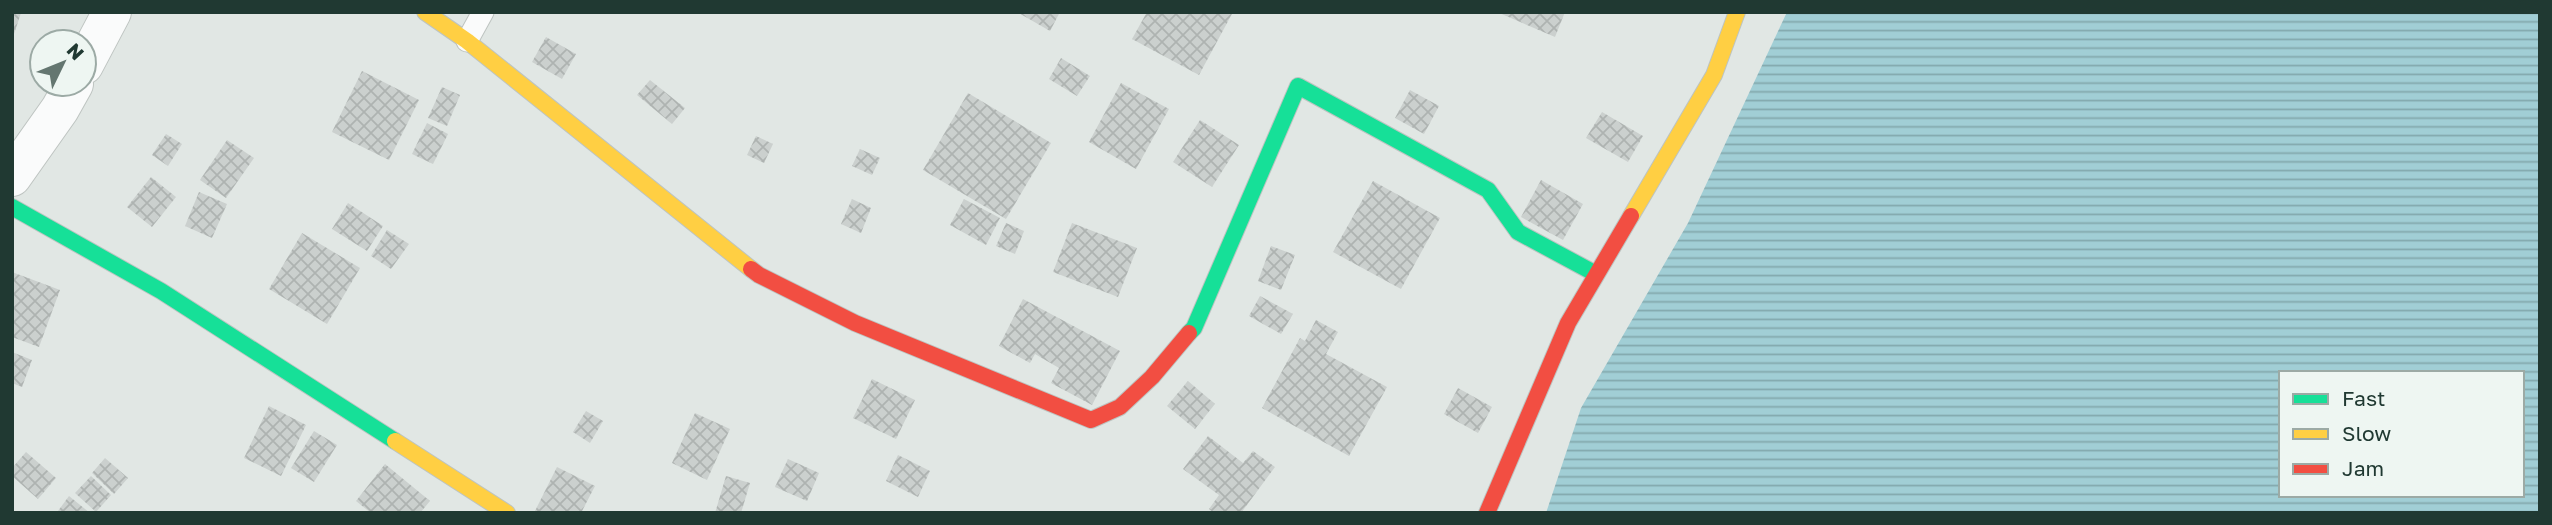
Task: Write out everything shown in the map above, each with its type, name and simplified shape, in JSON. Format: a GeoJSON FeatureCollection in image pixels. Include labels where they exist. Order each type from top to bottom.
{"type":"FeatureCollection","features":[{"type":"Feature","properties":{"kind":"street"},"geometry":{"type":"LineString","coordinates":[[98,38],[112,12]]}},
{"type":"Feature","properties":{"kind":"street"},"geometry":{"type":"LineString","coordinates":[[425,12],[467,41],[759,275],[855,323],[1091,420],[1120,407],[1152,377],[1194,328],[1298,86],[1488,190],[1518,232],[1596,274]]}},
{"type":"Feature","properties":{"kind":"street"},"geometry":{"type":"LineString","coordinates":[[1487,513],[1568,323],[1714,75],[1737,12]]}},
{"type":"Feature","properties":{"kind":"street"},"geometry":{"type":"LineString","coordinates":[[12,177],[66,98]]}},
{"type":"Feature","properties":{"kind":"street"},"geometry":{"type":"LineString","coordinates":[[12,207],[161,291],[506,513]]}},
{"type":"Feature","properties":{"kind":"lane"},"geometry":{"type":"LineString","coordinates":[[467,41],[483,12]]}},
{"type":"Feature","properties":{"kind":"water"},"geometry":{"type":"Polygon","coordinates":[[[1787,12],[2540,12],[2540,513],[1546,513],[1581,408],[1688,223],[1787,12]]]}},
{"type":"Feature","properties":{"kind":"building"},"geometry":{"type":"Polygon","coordinates":[[[12,12],[21,13],[13,37],[12,37],[12,12]]]}},
{"type":"Feature","properties":{"kind":"building"},"geometry":{"type":"Polygon","coordinates":[[[1017,12],[1060,12],[1050,31],[1017,12]]]}},
{"type":"Feature","properties":{"kind":"building"},"geometry":{"type":"Polygon","coordinates":[[[1147,12],[1233,12],[1199,75],[1132,39],[1147,12]]]}},
{"type":"Feature","properties":{"kind":"building"},"geometry":{"type":"Polygon","coordinates":[[[1497,12],[1565,12],[1555,37],[1497,12]]]}},
{"type":"Feature","properties":{"kind":"building"},"geometry":{"type":"Polygon","coordinates":[[[546,37],[576,54],[562,79],[532,62],[546,37]]]}},
{"type":"Feature","properties":{"kind":"building"},"geometry":{"type":"Polygon","coordinates":[[[1061,58],[1090,76],[1077,96],[1049,79],[1061,58]]]}},
{"type":"Feature","properties":{"kind":"building"},"geometry":{"type":"Polygon","coordinates":[[[362,71],[419,100],[389,160],[332,132],[362,71]]]}},
{"type":"Feature","properties":{"kind":"building"},"geometry":{"type":"Polygon","coordinates":[[[650,80],[685,108],[672,124],[637,95],[650,80]]]}},
{"type":"Feature","properties":{"kind":"building"},"geometry":{"type":"Polygon","coordinates":[[[1121,83],[1169,109],[1136,169],[1089,142],[1121,83]]]}},
{"type":"Feature","properties":{"kind":"building"},"geometry":{"type":"Polygon","coordinates":[[[442,87],[460,95],[447,126],[428,118],[442,87]]]}},
{"type":"Feature","properties":{"kind":"building"},"geometry":{"type":"Polygon","coordinates":[[[1410,90],[1439,106],[1424,134],[1395,118],[1410,90]]]}},
{"type":"Feature","properties":{"kind":"building"},"geometry":{"type":"Polygon","coordinates":[[[968,93],[1051,143],[1006,219],[923,170],[968,93]]]}},
{"type":"Feature","properties":{"kind":"building"},"geometry":{"type":"Polygon","coordinates":[[[1602,112],[1643,136],[1628,162],[1586,138],[1602,112]]]}},
{"type":"Feature","properties":{"kind":"building"},"geometry":{"type":"Polygon","coordinates":[[[1200,120],[1239,145],[1212,187],[1173,162],[1200,120]]]}},
{"type":"Feature","properties":{"kind":"building"},"geometry":{"type":"Polygon","coordinates":[[[427,123],[448,134],[433,164],[412,154],[427,123]]]}},
{"type":"Feature","properties":{"kind":"building"},"geometry":{"type":"Polygon","coordinates":[[[166,134],[182,144],[168,166],[152,155],[166,134]]]}},
{"type":"Feature","properties":{"kind":"building"},"geometry":{"type":"Polygon","coordinates":[[[756,136],[773,144],[764,163],[747,155],[756,136]]]}},
{"type":"Feature","properties":{"kind":"building"},"geometry":{"type":"Polygon","coordinates":[[[227,140],[254,158],[226,198],[200,180],[227,140]]]}},
{"type":"Feature","properties":{"kind":"building"},"geometry":{"type":"Polygon","coordinates":[[[860,149],[880,158],[872,175],[852,166],[860,149]]]}},
{"type":"Feature","properties":{"kind":"building"},"geometry":{"type":"Polygon","coordinates":[[[151,177],[176,197],[152,227],[127,207],[151,177]]]}},
{"type":"Feature","properties":{"kind":"building"},"geometry":{"type":"Polygon","coordinates":[[[1541,180],[1583,204],[1563,240],[1521,217],[1541,180]]]}},
{"type":"Feature","properties":{"kind":"building"},"geometry":{"type":"Polygon","coordinates":[[[1373,181],[1440,218],[1401,289],[1333,252],[1373,181]]]}},
{"type":"Feature","properties":{"kind":"building"},"geometry":{"type":"Polygon","coordinates":[[[199,192],[227,204],[212,238],[185,226],[199,192]]]}},
{"type":"Feature","properties":{"kind":"building"},"geometry":{"type":"Polygon","coordinates":[[[852,199],[871,208],[861,233],[841,224],[852,199]]]}},
{"type":"Feature","properties":{"kind":"building"},"geometry":{"type":"Polygon","coordinates":[[[964,199],[1000,218],[986,245],[950,225],[964,199]]]}},
{"type":"Feature","properties":{"kind":"building"},"geometry":{"type":"Polygon","coordinates":[[[348,203],[383,226],[367,251],[332,229],[348,203]]]}},
{"type":"Feature","properties":{"kind":"building"},"geometry":{"type":"Polygon","coordinates":[[[1006,223],[1024,231],[1015,254],[996,246],[1006,223]]]}},
{"type":"Feature","properties":{"kind":"building"},"geometry":{"type":"Polygon","coordinates":[[[1072,223],[1137,248],[1118,297],[1053,272],[1072,223]]]}},
{"type":"Feature","properties":{"kind":"building"},"geometry":{"type":"Polygon","coordinates":[[[387,230],[409,244],[391,269],[371,256],[387,230]]]}},
{"type":"Feature","properties":{"kind":"building"},"geometry":{"type":"Polygon","coordinates":[[[302,233],[360,268],[327,324],[269,289],[302,233]]]}},
{"type":"Feature","properties":{"kind":"building"},"geometry":{"type":"Polygon","coordinates":[[[1271,246],[1295,255],[1281,290],[1258,281],[1271,246]]]}},
{"type":"Feature","properties":{"kind":"building"},"geometry":{"type":"Polygon","coordinates":[[[12,272],[60,290],[39,347],[12,337],[12,272]]]}},
{"type":"Feature","properties":{"kind":"building"},"geometry":{"type":"Polygon","coordinates":[[[1260,296],[1293,314],[1281,334],[1249,316],[1260,296]]]}},
{"type":"Feature","properties":{"kind":"building"},"geometry":{"type":"Polygon","coordinates":[[[1023,299],[1120,351],[1092,405],[1051,383],[1059,368],[1035,354],[1030,363],[999,346],[1023,299]]]}},
{"type":"Feature","properties":{"kind":"building"},"geometry":{"type":"Polygon","coordinates":[[[1316,320],[1338,332],[1326,354],[1387,387],[1349,456],[1262,408],[1300,338],[1305,341],[1316,320]]]}},
{"type":"Feature","properties":{"kind":"building"},"geometry":{"type":"Polygon","coordinates":[[[12,352],[32,360],[22,387],[12,383],[12,352]]]}},
{"type":"Feature","properties":{"kind":"building"},"geometry":{"type":"Polygon","coordinates":[[[872,379],[915,400],[896,439],[853,418],[872,379]]]}},
{"type":"Feature","properties":{"kind":"building"},"geometry":{"type":"Polygon","coordinates":[[[1188,381],[1215,404],[1195,429],[1167,406],[1188,381]]]}},
{"type":"Feature","properties":{"kind":"building"},"geometry":{"type":"Polygon","coordinates":[[[1458,388],[1492,407],[1478,433],[1444,414],[1458,388]]]}},
{"type":"Feature","properties":{"kind":"building"},"geometry":{"type":"Polygon","coordinates":[[[269,406],[306,425],[281,476],[244,458],[269,406]]]}},
{"type":"Feature","properties":{"kind":"building"},"geometry":{"type":"Polygon","coordinates":[[[586,411],[603,421],[590,443],[573,432],[586,411]]]}},
{"type":"Feature","properties":{"kind":"building"},"geometry":{"type":"Polygon","coordinates":[[[695,413],[730,429],[707,480],[672,463],[695,413]]]}},
{"type":"Feature","properties":{"kind":"building"},"geometry":{"type":"Polygon","coordinates":[[[314,431],[337,445],[314,482],[291,468],[314,431]]]}},
{"type":"Feature","properties":{"kind":"building"},"geometry":{"type":"Polygon","coordinates":[[[1208,436],[1243,463],[1253,451],[1275,467],[1241,513],[1214,513],[1209,509],[1219,495],[1183,469],[1208,436]]]}},
{"type":"Feature","properties":{"kind":"building"},"geometry":{"type":"Polygon","coordinates":[[[26,452],[56,478],[38,499],[12,476],[12,468],[26,452]]]}},
{"type":"Feature","properties":{"kind":"building"},"geometry":{"type":"Polygon","coordinates":[[[898,455],[930,471],[918,497],[886,481],[898,455]]]}},
{"type":"Feature","properties":{"kind":"building"},"geometry":{"type":"Polygon","coordinates":[[[105,458],[128,478],[114,494],[92,473],[105,458]]]}},
{"type":"Feature","properties":{"kind":"building"},"geometry":{"type":"Polygon","coordinates":[[[788,459],[819,473],[807,501],[775,487],[788,459]]]}},
{"type":"Feature","properties":{"kind":"building"},"geometry":{"type":"Polygon","coordinates":[[[385,464],[430,501],[420,513],[371,513],[356,501],[385,464]]]}},
{"type":"Feature","properties":{"kind":"building"},"geometry":{"type":"Polygon","coordinates":[[[557,467],[595,486],[581,513],[535,511],[557,467]]]}},
{"type":"Feature","properties":{"kind":"building"},"geometry":{"type":"Polygon","coordinates":[[[91,476],[111,495],[96,512],[75,493],[91,476]]]}},
{"type":"Feature","properties":{"kind":"building"},"geometry":{"type":"Polygon","coordinates":[[[726,476],[750,483],[741,513],[715,513],[726,476]]]}},
{"type":"Feature","properties":{"kind":"building"},"geometry":{"type":"Polygon","coordinates":[[[69,496],[90,513],[60,513],[58,511],[69,496]]]}},
{"type":"Feature","properties":{"kind":"traffic: fast"},"geometry":{"type":"LineString","coordinates":[[1189,333],[1194,328],[1298,86],[1488,190],[1518,232],[1596,274]]}},
{"type":"Feature","properties":{"kind":"traffic: fast"},"geometry":{"type":"LineString","coordinates":[[12,207],[161,291],[395,441]]}},
{"type":"Feature","properties":{"kind":"traffic: slow"},"geometry":{"type":"LineString","coordinates":[[425,12],[467,41],[751,269]]}},
{"type":"Feature","properties":{"kind":"traffic: slow"},"geometry":{"type":"LineString","coordinates":[[1631,216],[1714,75],[1737,12]]}},
{"type":"Feature","properties":{"kind":"traffic: slow"},"geometry":{"type":"LineString","coordinates":[[395,441],[507,513]]}},
{"type":"Feature","properties":{"kind":"traffic: jam"},"geometry":{"type":"LineString","coordinates":[[1487,513],[1568,323],[1631,216]]}},
{"type":"Feature","properties":{"kind":"traffic: jam"},"geometry":{"type":"LineString","coordinates":[[751,269],[855,323],[1091,420],[1120,407],[1152,377],[1189,333]]}}]}
